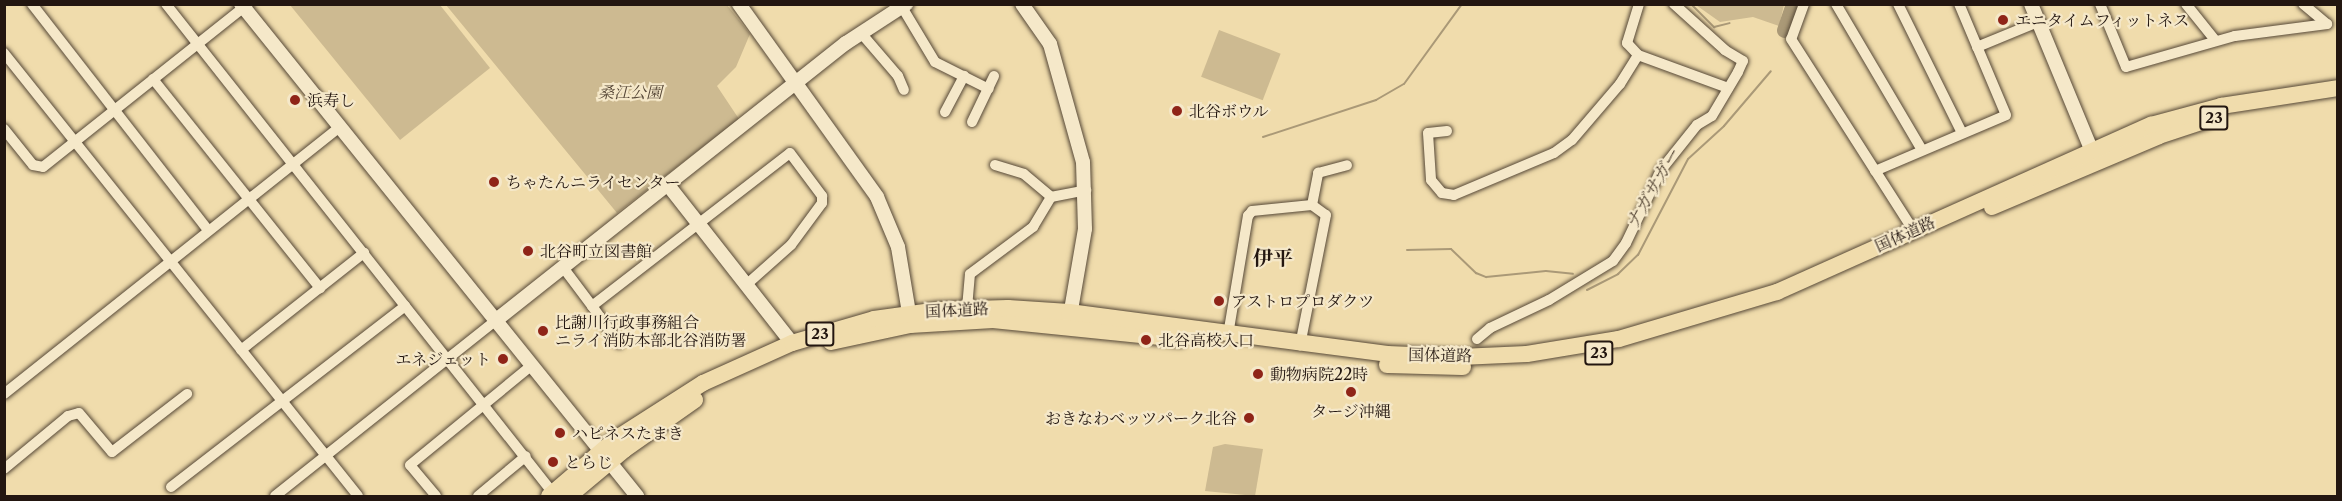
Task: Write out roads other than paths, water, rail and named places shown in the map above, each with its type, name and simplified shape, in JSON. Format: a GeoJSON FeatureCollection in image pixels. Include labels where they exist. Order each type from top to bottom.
{"type":"FeatureCollection","features":[{"type":"Feature","properties":{"kind":"main road","name":"国体道路"},"geometry":{"type":"LineString","coordinates":[[604,457],[706,393],[798,351],[889,329],[955,320],[1069,318],[1431,368],[1554,360],[1622,349],[1707,324],[1794,293],[2094,156],[2151,125],[2221,106],[2337,88]]}},
{"type":"Feature","properties":{"kind":"main road","name":"国体道路"},"geometry":{"type":"LineString","coordinates":[[557,495],[703,383],[792,343],[909,313],[967,308],[1228,335],[1300,345],[1460,357],[1527,354],[1619,339],[1778,292],[1913,230],[2094,156],[2227,113],[2337,98]]}},
{"type":"Feature","properties":{"kind":"street"},"geometry":{"type":"LineString","coordinates":[[32,4],[208,230]]}},
{"type":"Feature","properties":{"kind":"street"},"geometry":{"type":"LineString","coordinates":[[166,4],[447,360],[557,495]]}},
{"type":"Feature","properties":{"kind":"street"},"geometry":{"type":"LineString","coordinates":[[739,4],[865,175],[888,217],[902,260],[909,313]]}},
{"type":"Feature","properties":{"kind":"street"},"geometry":{"type":"LineString","coordinates":[[1022,4],[1045,34],[1055,58],[1059,88],[1083,162],[1086,190],[1085,229],[1069,318]]}},
{"type":"Feature","properties":{"kind":"street"},"geometry":{"type":"LineString","coordinates":[[1639,4],[1628,43],[1638,55],[1728,88]]}},
{"type":"Feature","properties":{"kind":"street"},"geometry":{"type":"LineString","coordinates":[[1477,339],[1490,328],[1549,300],[1613,261],[1626,243],[1661,170],[1697,125],[1712,116],[1743,61],[1674,4]]}},
{"type":"Feature","properties":{"kind":"street"},"geometry":{"type":"LineString","coordinates":[[1804,4],[1791,39],[1913,230]]}},
{"type":"Feature","properties":{"kind":"street"},"geometry":{"type":"LineString","coordinates":[[1836,4],[1853,28],[1922,150]]}},
{"type":"Feature","properties":{"kind":"street"},"geometry":{"type":"LineString","coordinates":[[1898,4],[1962,134]]}},
{"type":"Feature","properties":{"kind":"street"},"geometry":{"type":"LineString","coordinates":[[1875,171],[2006,115],[1959,4]]}},
{"type":"Feature","properties":{"kind":"street"},"geometry":{"type":"LineString","coordinates":[[2031,4],[2094,156]]}},
{"type":"Feature","properties":{"kind":"street"},"geometry":{"type":"LineString","coordinates":[[2100,4],[2126,66],[2215,40],[2327,24],[2303,4]]}},
{"type":"Feature","properties":{"kind":"street"},"geometry":{"type":"LineString","coordinates":[[2186,4],[2215,40]]}},
{"type":"Feature","properties":{"kind":"street"},"geometry":{"type":"LineString","coordinates":[[4,129],[38,167],[75,142],[244,6],[339,128],[637,496]]}},
{"type":"Feature","properties":{"kind":"street"},"geometry":{"type":"LineString","coordinates":[[275,496],[562,266],[798,82],[861,33],[904,6],[935,62],[989,89]]}},
{"type":"Feature","properties":{"kind":"street"},"geometry":{"type":"LineString","coordinates":[[1977,47],[2038,22]]}},
{"type":"Feature","properties":{"kind":"street"},"geometry":{"type":"LineString","coordinates":[[861,33],[898,76],[904,90]]}},
{"type":"Feature","properties":{"kind":"street"},"geometry":{"type":"LineString","coordinates":[[4,52],[281,403],[358,496]]}},
{"type":"Feature","properties":{"kind":"street"},"geometry":{"type":"LineString","coordinates":[[1447,131],[1428,133],[1431,180],[1442,193],[1454,195],[1554,153],[1572,140],[1620,84],[1638,55]]}},
{"type":"Feature","properties":{"kind":"street"},"geometry":{"type":"LineString","coordinates":[[945,112],[964,76]]}},
{"type":"Feature","properties":{"kind":"street"},"geometry":{"type":"LineString","coordinates":[[972,122],[994,76]]}},
{"type":"Feature","properties":{"kind":"street"},"geometry":{"type":"LineString","coordinates":[[153,79],[320,288]]}},
{"type":"Feature","properties":{"kind":"street"},"geometry":{"type":"LineString","coordinates":[[4,394],[339,128]]}},
{"type":"Feature","properties":{"kind":"street"},"geometry":{"type":"LineString","coordinates":[[592,306],[790,153],[822,196],[822,203],[791,245],[747,284]]}},
{"type":"Feature","properties":{"kind":"street"},"geometry":{"type":"LineString","coordinates":[[995,165],[1024,174],[1052,197]]}},
{"type":"Feature","properties":{"kind":"street"},"geometry":{"type":"LineString","coordinates":[[1312,206],[1318,173],[1347,165]]}},
{"type":"Feature","properties":{"kind":"street"},"geometry":{"type":"LineString","coordinates":[[668,185],[792,343]]}},
{"type":"Feature","properties":{"kind":"street"},"geometry":{"type":"LineString","coordinates":[[967,308],[970,274],[1028,231],[1052,197],[1086,190]]}},
{"type":"Feature","properties":{"kind":"street"},"geometry":{"type":"LineString","coordinates":[[1228,335],[1248,216],[1252,211],[1312,206],[1326,215],[1300,345]]}},
{"type":"Feature","properties":{"kind":"street"},"geometry":{"type":"LineString","coordinates":[[241,350],[364,253]]}},
{"type":"Feature","properties":{"kind":"street"},"geometry":{"type":"LineString","coordinates":[[562,266],[619,343]]}},
{"type":"Feature","properties":{"kind":"street"},"geometry":{"type":"LineString","coordinates":[[171,487],[405,306]]}},
{"type":"Feature","properties":{"kind":"street"},"geometry":{"type":"LineString","coordinates":[[436,496],[410,465],[531,366]]}},
{"type":"Feature","properties":{"kind":"street"},"geometry":{"type":"LineString","coordinates":[[4,469],[68,416],[80,413],[112,452],[187,394]]}},
{"type":"Feature","properties":{"kind":"street"},"geometry":{"type":"LineString","coordinates":[[478,496],[526,456]]}},
{"type":"Feature","properties":{"kind":"waterway"},"geometry":{"type":"LineString","coordinates":[[1263,137],[1376,100],[1404,84],[1462,4]]}},
{"type":"Feature","properties":{"kind":"waterway"},"geometry":{"type":"LineString","coordinates":[[1691,4],[1714,27],[1730,23]]}},
{"type":"Feature","properties":{"kind":"waterway","name":"ナガサガー"},"geometry":{"type":"LineString","coordinates":[[1784,30],[1793,4]]}},
{"type":"Feature","properties":{"kind":"waterway","name":"ナガサガー"},"geometry":{"type":"LineString","coordinates":[[1587,290],[1618,274],[1638,255],[1688,159],[1724,126],[1771,71]]}},
{"type":"Feature","properties":{"kind":"waterway","name":"ナガサガー"},"geometry":{"type":"LineString","coordinates":[[1407,250],[1451,249],[1476,273],[1486,277],[1546,271],[1573,274]]}},
{"type":"Feature","properties":{"kind":"place","name":"エニタイムフィットネス"},"geometry":{"type":"Point","coordinates":[2003,20]}},
{"type":"Feature","properties":{"kind":"place","name":"浜寿し"},"geometry":{"type":"Point","coordinates":[295,100]}},
{"type":"Feature","properties":{"kind":"place","name":"北谷ボウル"},"geometry":{"type":"Point","coordinates":[1177,111]}},
{"type":"Feature","properties":{"kind":"place","name":"ちゃたんニライセンター"},"geometry":{"type":"Point","coordinates":[494,182]}},
{"type":"Feature","properties":{"kind":"place","name":"北谷町立図書館"},"geometry":{"type":"Point","coordinates":[528,251]}},
{"type":"Feature","properties":{"kind":"place","name":"アストロプロダクツ"},"geometry":{"type":"Point","coordinates":[1219,301]}},
{"type":"Feature","properties":{"kind":"place","name":"比謝川行政事務組合 ニライ消防本部北谷消防署"},"geometry":{"type":"Point","coordinates":[543,331]}},
{"type":"Feature","properties":{"kind":"place","name":"北谷高校入口"},"geometry":{"type":"Point","coordinates":[1146,340]}},
{"type":"Feature","properties":{"kind":"place","name":"エネジェット"},"geometry":{"type":"Point","coordinates":[503,359]}},
{"type":"Feature","properties":{"kind":"place","name":"動物病院22時"},"geometry":{"type":"Point","coordinates":[1258,374]}},
{"type":"Feature","properties":{"kind":"place","name":"タージ沖縄"},"geometry":{"type":"Point","coordinates":[1351,392]}},
{"type":"Feature","properties":{"kind":"place","name":"おきなわベッツパーク北谷"},"geometry":{"type":"Point","coordinates":[1249,418]}},
{"type":"Feature","properties":{"kind":"place","name":"ハピネスたまき"},"geometry":{"type":"Point","coordinates":[560,433]}},
{"type":"Feature","properties":{"kind":"place","name":"とらじ"},"geometry":{"type":"Point","coordinates":[553,462]}},
{"type":"Feature","properties":{"kind":"district","name":"伊平"},"geometry":{"type":"Point","coordinates":[1273,258]}},
{"type":"Feature","properties":{"kind":"park label","name":"桑江公園"},"geometry":{"type":"Point","coordinates":[630,92]}}]}
